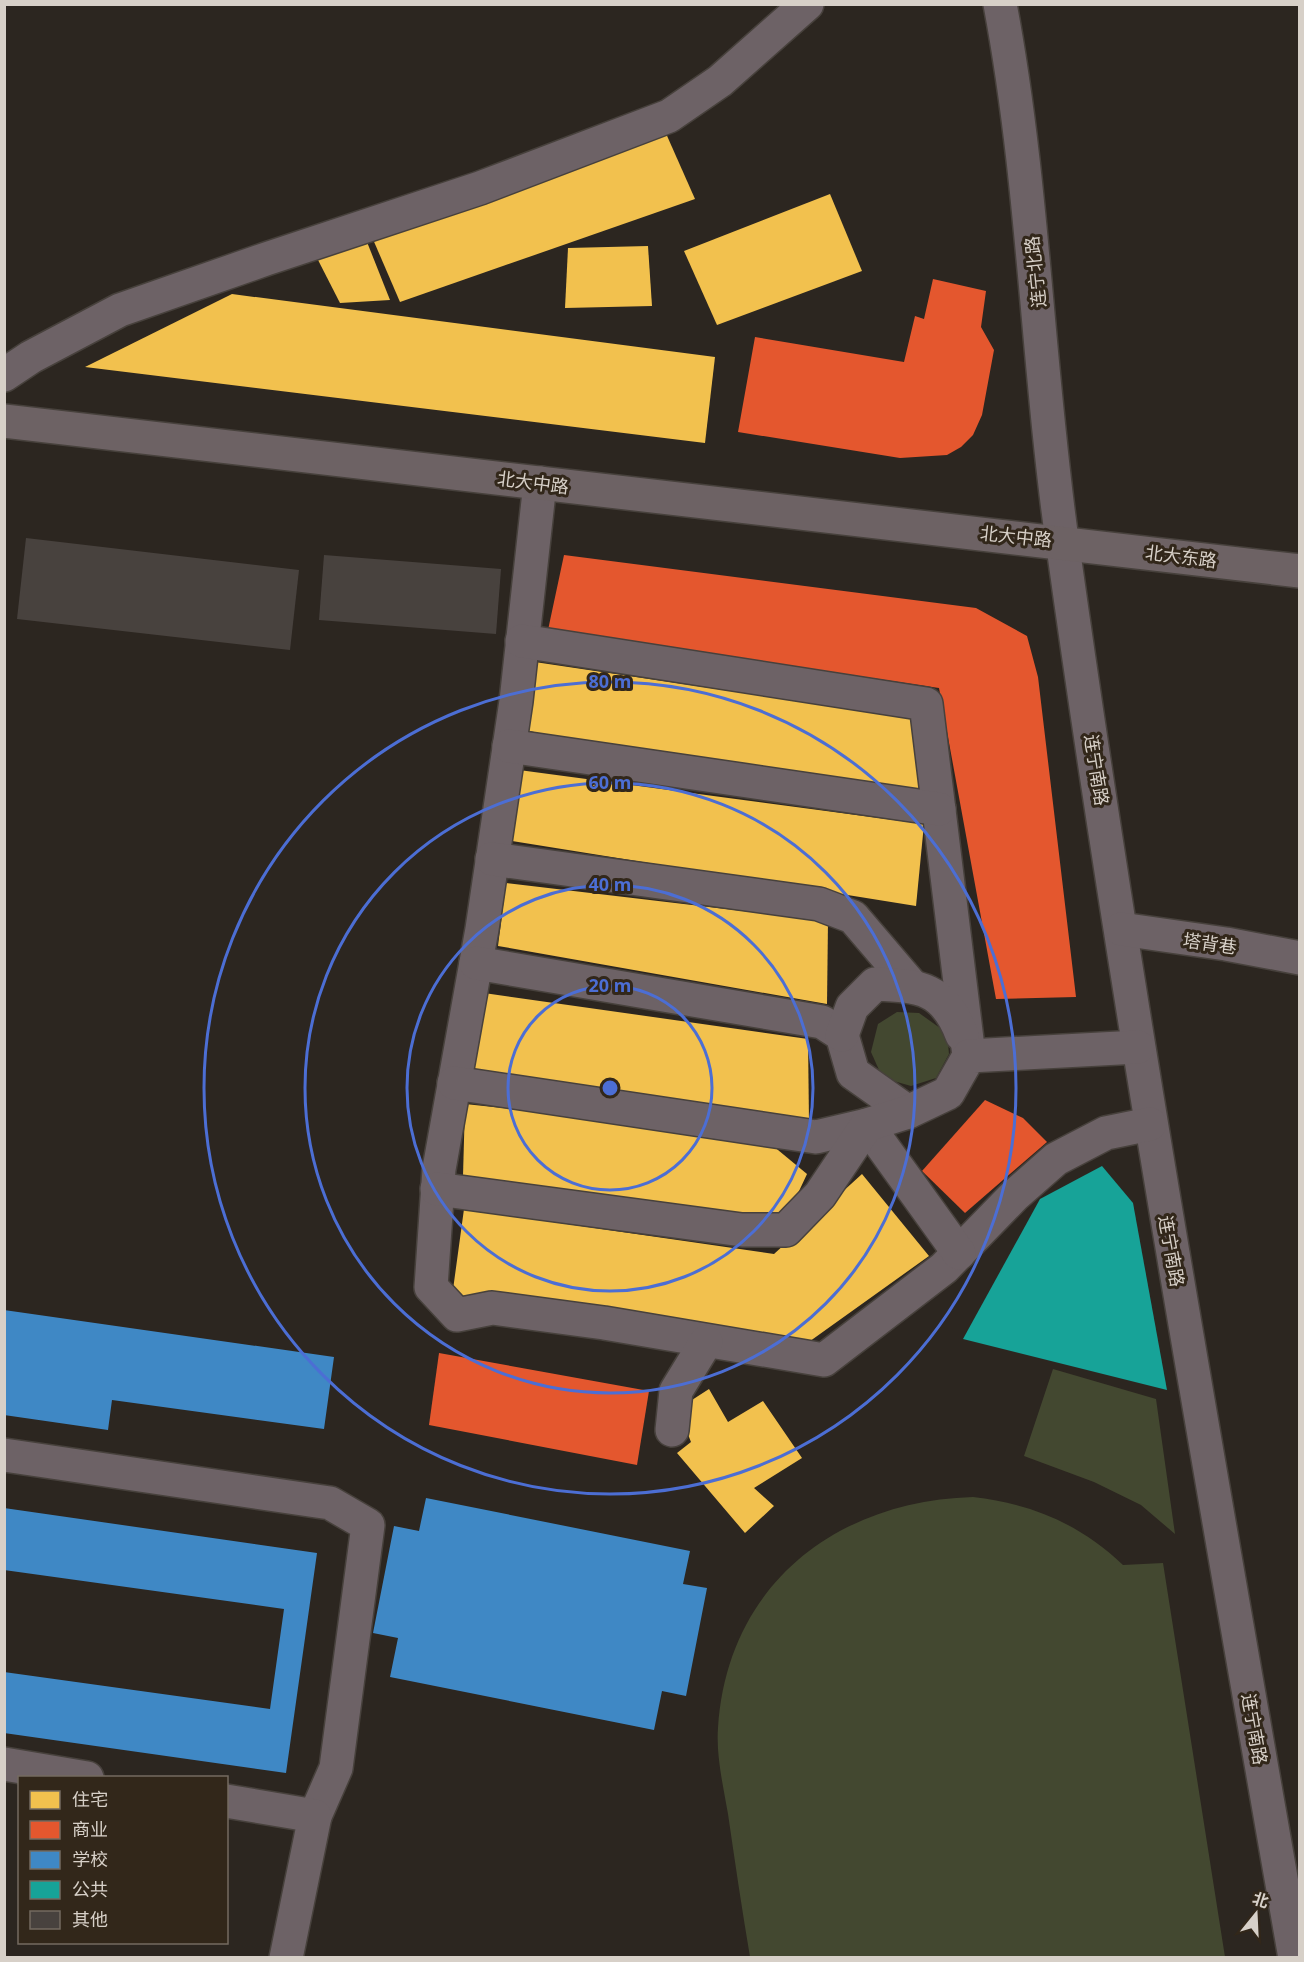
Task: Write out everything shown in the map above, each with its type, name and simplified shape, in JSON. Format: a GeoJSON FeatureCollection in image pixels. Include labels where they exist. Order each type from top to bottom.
{"type":"FeatureCollection","features":[{"type":"Feature","properties":{"kind":"main road","name":"北大中路"},"geometry":{"type":"LineString","coordinates":[[4,421],[1062,542]]}},
{"type":"Feature","properties":{"kind":"main road","name":"北大东路"},"geometry":{"type":"LineString","coordinates":[[1062,542],[1299,571]]}},
{"type":"Feature","properties":{"kind":"street"},"geometry":{"type":"LineString","coordinates":[[4,375],[31,357],[120,310],[480,188],[669,116],[720,81],[807,4]]}},
{"type":"Feature","properties":{"kind":"street","name":"连宁北路"},"geometry":{"type":"LineString","coordinates":[[1000,4],[1016,88],[1062,542]]}},
{"type":"Feature","properties":{"kind":"street"},"geometry":{"type":"LineString","coordinates":[[540,483],[509,746],[476,963],[437,1189],[431,1287],[457,1315],[492,1308],[604,1323],[706,1342],[824,1360],[944,1268],[1056,1158],[1106,1133],[1150,1124]]}},
{"type":"Feature","properties":{"kind":"street","name":"连宁南路"},"geometry":{"type":"LineString","coordinates":[[1062,542],[1150,1124],[1295,1958]]}},
{"type":"Feature","properties":{"kind":"street"},"geometry":{"type":"LineString","coordinates":[[454,1083],[816,1137],[908,1112],[948,1093],[969,1056],[926,704],[522,641]]}},
{"type":"Feature","properties":{"kind":"street"},"geometry":{"type":"LineString","coordinates":[[509,746],[939,809]]}},
{"type":"Feature","properties":{"kind":"street"},"geometry":{"type":"LineString","coordinates":[[492,859],[819,904],[853,917],[911,986]]}},
{"type":"Feature","properties":{"kind":"street","name":"塔背巷"},"geometry":{"type":"LineString","coordinates":[[1121,929],[1226,944],[1299,958]]}},
{"type":"Feature","properties":{"kind":"street"},"geometry":{"type":"LineString","coordinates":[[476,963],[822,1022],[842,1035]]}},
{"type":"Feature","properties":{"kind":"street"},"geometry":{"type":"LineString","coordinates":[[908,1112],[853,1073],[842,1035],[852,1006],[875,984],[911,986],[946,1002],[969,1056]]}},
{"type":"Feature","properties":{"kind":"street"},"geometry":{"type":"LineString","coordinates":[[969,1056],[1138,1047]]}},
{"type":"Feature","properties":{"kind":"street"},"geometry":{"type":"LineString","coordinates":[[437,1189],[742,1230],[786,1230],[820,1195],[867,1125]]}},
{"type":"Feature","properties":{"kind":"street"},"geometry":{"type":"LineString","coordinates":[[867,1125],[959,1253]]}},
{"type":"Feature","properties":{"kind":"street"},"geometry":{"type":"LineString","coordinates":[[672,1430],[676,1391],[706,1342]]}},
{"type":"Feature","properties":{"kind":"street"},"geometry":{"type":"LineString","coordinates":[[4,1455],[330,1503],[368,1526],[336,1768],[315,1816],[286,1958]]}},
{"type":"Feature","properties":{"kind":"street"},"geometry":{"type":"LineString","coordinates":[[4,1764],[75,1776]]}},
{"type":"Feature","properties":{"kind":"street"},"geometry":{"type":"LineString","coordinates":[[228,1801],[315,1816]]}},
{"type":"Feature","properties":{"kind":"green space"},"geometry":{"type":"Polygon","coordinates":[[[897,1012],[919,1013],[947,1033],[949,1054],[936,1078],[911,1086],[890,1080],[879,1070],[871,1052],[878,1024],[897,1012]]]}},
{"type":"Feature","properties":{"kind":"green space"},"geometry":{"type":"Polygon","coordinates":[[[1053,1369],[1156,1399],[1175,1534],[1141,1505],[1094,1482],[1024,1456],[1053,1369]]]}},
{"type":"Feature","properties":{"kind":"green space"},"geometry":{"type":"Polygon","coordinates":[[[973,1497],[1015,1505],[1054,1518],[1090,1538],[1123,1565],[1163,1563],[1225,1957],[750,1957],[718,1749],[718,1728],[726,1677],[742,1632],[767,1593],[798,1560],[834,1534],[877,1515],[923,1502],[973,1497]]]}},
{"type":"Feature","properties":{"kind":"building: 住宅"},"geometry":{"type":"Polygon","coordinates":[[[664,129],[695,199],[400,302],[372,237],[664,129]]]}},
{"type":"Feature","properties":{"kind":"building: 住宅"},"geometry":{"type":"Polygon","coordinates":[[[830,194],[862,271],[717,325],[684,251],[830,194]]]}},
{"type":"Feature","properties":{"kind":"building: 住宅"},"geometry":{"type":"Polygon","coordinates":[[[367,242],[390,300],[340,303],[317,258],[367,242]]]}},
{"type":"Feature","properties":{"kind":"building: 住宅"},"geometry":{"type":"Polygon","coordinates":[[[648,246],[652,306],[565,308],[568,248],[648,246]]]}},
{"type":"Feature","properties":{"kind":"building: 住宅"},"geometry":{"type":"Polygon","coordinates":[[[232,294],[715,357],[705,443],[85,367],[232,294]]]}},
{"type":"Feature","properties":{"kind":"building: 住宅"},"geometry":{"type":"Polygon","coordinates":[[[528,661],[920,719],[924,798],[633,754],[525,730],[528,661]]]}},
{"type":"Feature","properties":{"kind":"building: 住宅"},"geometry":{"type":"Polygon","coordinates":[[[519,770],[924,824],[916,906],[512,841],[519,770]]]}},
{"type":"Feature","properties":{"kind":"building: 住宅"},"geometry":{"type":"Polygon","coordinates":[[[506,883],[828,921],[827,1004],[498,946],[506,883]]]}},
{"type":"Feature","properties":{"kind":"building: 住宅"},"geometry":{"type":"Polygon","coordinates":[[[477,992],[808,1039],[809,1123],[473,1073],[477,992]]]}},
{"type":"Feature","properties":{"kind":"building: 住宅"},"geometry":{"type":"Polygon","coordinates":[[[465,1104],[760,1135],[807,1174],[785,1221],[463,1176],[465,1104]]]}},
{"type":"Feature","properties":{"kind":"building: 住宅"},"geometry":{"type":"Polygon","coordinates":[[[862,1174],[929,1256],[806,1344],[452,1297],[464,1209],[774,1254],[862,1174]]]}},
{"type":"Feature","properties":{"kind":"building: 住宅"},"geometry":{"type":"Polygon","coordinates":[[[709,1389],[728,1422],[763,1401],[802,1458],[754,1488],[774,1506],[745,1533],[677,1453],[691,1442],[678,1409],[709,1389]]]}},
{"type":"Feature","properties":{"kind":"building: 商业"},"geometry":{"type":"Polygon","coordinates":[[[933,279],[986,291],[981,327],[994,350],[982,415],[973,435],[961,447],[947,455],[900,458],[738,432],[755,337],[904,362],[915,316],[924,319],[933,279]]]}},
{"type":"Feature","properties":{"kind":"building: 商业"},"geometry":{"type":"Polygon","coordinates":[[[564,555],[976,608],[1027,636],[1038,677],[1076,997],[996,999],[939,688],[548,630],[564,555]]]}},
{"type":"Feature","properties":{"kind":"building: 商业"},"geometry":{"type":"Polygon","coordinates":[[[985,1100],[1023,1118],[1047,1142],[965,1213],[922,1171],[985,1100]]]}},
{"type":"Feature","properties":{"kind":"building: 商业"},"geometry":{"type":"Polygon","coordinates":[[[439,1353],[649,1391],[637,1465],[429,1425],[439,1353]]]}},
{"type":"Feature","properties":{"kind":"building: 学校"},"geometry":{"type":"Polygon","coordinates":[[[4,1310],[334,1357],[324,1429],[112,1400],[108,1430],[4,1415],[4,1310]]]}},
{"type":"Feature","properties":{"kind":"building: 学校"},"geometry":{"type":"Polygon","coordinates":[[[426,1498],[690,1551],[683,1584],[707,1588],[686,1696],[662,1691],[654,1730],[390,1677],[398,1638],[373,1633],[394,1526],[419,1531],[426,1498]]]}},
{"type":"Feature","properties":{"kind":"building: 学校"},"geometry":{"type":"Polygon","coordinates":[[[4,1508],[317,1553],[286,1773],[4,1733],[4,1672],[270,1709],[284,1609],[4,1570],[4,1508]]]}},
{"type":"Feature","properties":{"kind":"building: 公共"},"geometry":{"type":"Polygon","coordinates":[[[1102,1166],[1133,1203],[1167,1390],[963,1339],[1040,1199],[1102,1166]]]}},
{"type":"Feature","properties":{"kind":"building: 其他"},"geometry":{"type":"Polygon","coordinates":[[[26,538],[299,570],[290,650],[17,619],[26,538]]]}},
{"type":"Feature","properties":{"kind":"building: 其他"},"geometry":{"type":"Polygon","coordinates":[[[324,555],[501,569],[496,634],[319,620],[324,555]]]}}]}
